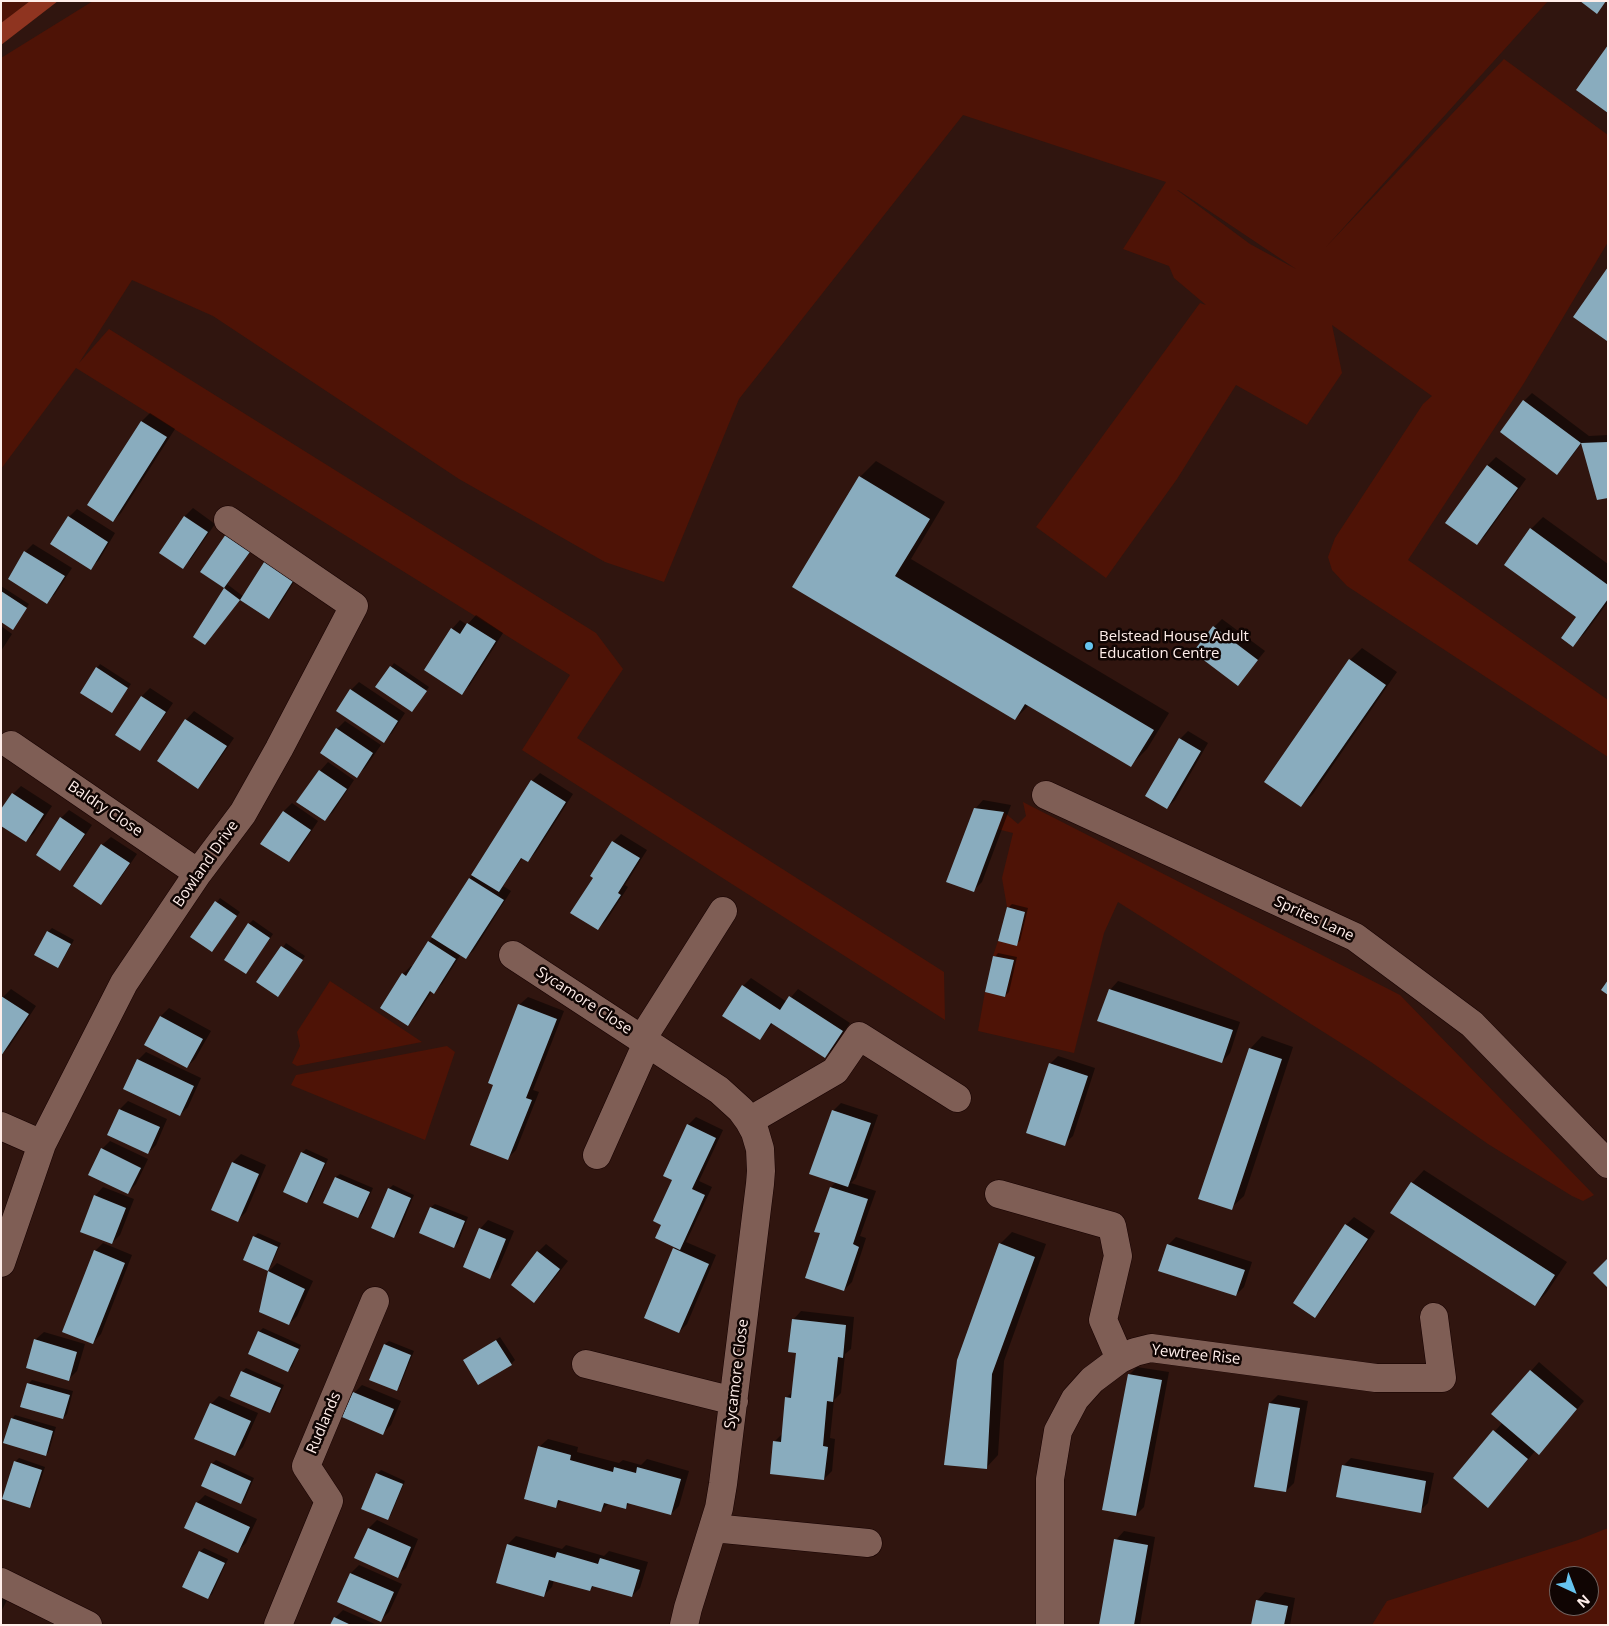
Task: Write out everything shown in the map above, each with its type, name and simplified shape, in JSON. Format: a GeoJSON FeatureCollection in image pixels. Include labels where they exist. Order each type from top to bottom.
{"type":"FeatureCollection","features":[{"type":"Feature","properties":{"kind":"street","name":"Bowland Drive"},"geometry":{"type":"LineString","coordinates":[[1,1262],[42,1144],[124,984],[198,873],[243,813],[354,606],[228,520]]}},
{"type":"Feature","properties":{"kind":"street","name":"Baldry Close"},"geometry":{"type":"LineString","coordinates":[[11,745],[198,873]]}},
{"type":"Feature","properties":{"kind":"street","name":"Sprites Lane"},"geometry":{"type":"LineString","coordinates":[[1046,795],[1355,937],[1472,1024],[1608,1164]]}},
{"type":"Feature","properties":{"kind":"street"},"geometry":{"type":"LineString","coordinates":[[597,1155],[644,1041],[724,911]]}},
{"type":"Feature","properties":{"kind":"street","name":"Sycamore Close"},"geometry":{"type":"LineString","coordinates":[[513,955],[719,1090],[741,1110],[749,1121],[755,1132],[760,1149],[761,1171],[723,1484],[713,1528],[684,1625]]}},
{"type":"Feature","properties":{"kind":"street"},"geometry":{"type":"LineString","coordinates":[[749,1121],[835,1071],[860,1036],[957,1098]]}},
{"type":"Feature","properties":{"kind":"street"},"geometry":{"type":"LineString","coordinates":[[1,1126],[42,1144]]}},
{"type":"Feature","properties":{"kind":"street"},"geometry":{"type":"LineString","coordinates":[[999,1194],[1112,1226],[1118,1256],[1103,1320],[1120,1359]]}},
{"type":"Feature","properties":{"kind":"street","name":"Rudlands"},"geometry":{"type":"LineString","coordinates":[[278,1625],[329,1501],[306,1466],[375,1301]]}},
{"type":"Feature","properties":{"kind":"street","name":"Yewtree Rise"},"geometry":{"type":"LineString","coordinates":[[1050,1625],[1050,1479],[1058,1432],[1076,1399],[1092,1380],[1120,1359],[1134,1352],[1152,1348],[1376,1378],[1442,1378],[1434,1317]]}},
{"type":"Feature","properties":{"kind":"street"},"geometry":{"type":"LineString","coordinates":[[586,1364],[734,1401]]}},
{"type":"Feature","properties":{"kind":"street"},"geometry":{"type":"LineString","coordinates":[[713,1528],[868,1543]]}},
{"type":"Feature","properties":{"kind":"street"},"geometry":{"type":"LineString","coordinates":[[1,1582],[88,1625]]}},
{"type":"Feature","properties":{"kind":"shaded area"},"geometry":{"type":"Polygon","coordinates":[[[1,1],[30,1],[1,23],[1,1]]]}},
{"type":"Feature","properties":{"kind":"shaded area"},"geometry":{"type":"Polygon","coordinates":[[[30,1],[58,1],[1,45],[1,23],[30,1]]]}},
{"type":"Feature","properties":{"kind":"shaded area"},"geometry":{"type":"Polygon","coordinates":[[[93,1],[1548,1],[1326,247],[1504,59],[1608,135],[1608,242],[1524,383],[1408,560],[1608,700],[1608,757],[1347,586],[1332,570],[1328,557],[1335,538],[1423,404],[1432,396],[1332,325],[1342,373],[1307,425],[1236,385],[1177,479],[1106,578],[1036,527],[1200,303],[1206,305],[1174,278],[1169,266],[1123,249],[1166,182],[963,115],[739,399],[664,582],[605,562],[459,479],[213,316],[132,280],[79,363],[109,329],[596,633],[623,669],[577,738],[944,972],[945,1020],[522,750],[570,675],[76,368],[1,469],[1,58],[93,1]],[[1178,190],[1250,244],[1296,269],[1178,190]]]}},
{"type":"Feature","properties":{"kind":"shaded area"},"geometry":{"type":"Polygon","coordinates":[[[1023,802],[1400,995],[1594,1195],[1583,1201],[1572,1196],[1488,1144],[1371,1062],[1118,902],[1104,933],[1074,1053],[978,1031],[985,992],[1005,997],[1014,961],[993,956],[998,941],[1025,912],[1007,907],[1002,878],[1013,833],[997,829],[1004,812],[1018,824],[1026,816],[1023,802]]]}},
{"type":"Feature","properties":{"kind":"shaded area"},"geometry":{"type":"Polygon","coordinates":[[[330,981],[422,1042],[297,1066],[292,1063],[300,1046],[297,1032],[330,981]]]}},
{"type":"Feature","properties":{"kind":"shaded area"},"geometry":{"type":"Polygon","coordinates":[[[447,1046],[455,1052],[425,1140],[291,1085],[296,1075],[447,1046]]]}},
{"type":"Feature","properties":{"kind":"shaded area"},"geometry":{"type":"Polygon","coordinates":[[[1608,1528],[1608,1625],[1372,1625],[1387,1601],[1578,1540],[1608,1528]]]}},
{"type":"Feature","properties":{"kind":"building"},"geometry":{"type":"Polygon","coordinates":[[[1580,1],[1606,1],[1597,14],[1580,1]]]}},
{"type":"Feature","properties":{"kind":"building"},"geometry":{"type":"Polygon","coordinates":[[[1608,45],[1608,113],[1576,90],[1608,45]]]}},
{"type":"Feature","properties":{"kind":"building"},"geometry":{"type":"Polygon","coordinates":[[[1608,267],[1608,340],[1607,341],[1573,317],[1608,267]]]}},
{"type":"Feature","properties":{"kind":"building"},"geometry":{"type":"Polygon","coordinates":[[[1523,400],[1581,443],[1557,475],[1500,432],[1523,400]]]}},
{"type":"Feature","properties":{"kind":"building"},"geometry":{"type":"Polygon","coordinates":[[[141,421],[167,437],[113,522],[87,505],[141,421]]]}},
{"type":"Feature","properties":{"kind":"building"},"geometry":{"type":"Polygon","coordinates":[[[1608,442],[1608,498],[1597,500],[1581,443],[1608,442]]]}},
{"type":"Feature","properties":{"kind":"building"},"geometry":{"type":"Polygon","coordinates":[[[1487,465],[1518,488],[1477,545],[1445,523],[1487,465]]]}},
{"type":"Feature","properties":{"kind":"building"},"geometry":{"type":"Polygon","coordinates":[[[859,476],[930,519],[895,576],[1154,730],[1131,767],[1025,704],[1015,720],[792,587],[859,476]]]}},
{"type":"Feature","properties":{"kind":"building"},"geometry":{"type":"Polygon","coordinates":[[[68,516],[108,542],[91,570],[50,544],[68,516]]]}},
{"type":"Feature","properties":{"kind":"building"},"geometry":{"type":"Polygon","coordinates":[[[184,516],[208,532],[183,569],[159,553],[184,516]]]}},
{"type":"Feature","properties":{"kind":"building"},"geometry":{"type":"Polygon","coordinates":[[[1530,528],[1608,585],[1608,599],[1573,647],[1561,638],[1576,617],[1504,565],[1530,528]]]}},
{"type":"Feature","properties":{"kind":"building"},"geometry":{"type":"Polygon","coordinates":[[[226,534],[252,549],[224,588],[200,572],[226,534]]]}},
{"type":"Feature","properties":{"kind":"building"},"geometry":{"type":"Polygon","coordinates":[[[24,551],[65,576],[47,604],[8,579],[24,551]]]}},
{"type":"Feature","properties":{"kind":"building"},"geometry":{"type":"Polygon","coordinates":[[[266,559],[295,578],[269,619],[240,600],[266,559]]]}},
{"type":"Feature","properties":{"kind":"building"},"geometry":{"type":"Polygon","coordinates":[[[224,588],[240,600],[205,645],[193,637],[224,588]]]}},
{"type":"Feature","properties":{"kind":"building"},"geometry":{"type":"Polygon","coordinates":[[[1,591],[27,608],[13,630],[1,622],[1,591]]]}},
{"type":"Feature","properties":{"kind":"building"},"geometry":{"type":"Polygon","coordinates":[[[467,623],[496,641],[462,695],[424,670],[451,628],[460,634],[467,623]]]}},
{"type":"Feature","properties":{"kind":"building"},"geometry":{"type":"Polygon","coordinates":[[[1213,626],[1258,660],[1238,686],[1193,652],[1213,626]]]}},
{"type":"Feature","properties":{"kind":"building"},"geometry":{"type":"Polygon","coordinates":[[[1349,659],[1386,685],[1301,807],[1264,782],[1349,659]]]}},
{"type":"Feature","properties":{"kind":"building"},"geometry":{"type":"Polygon","coordinates":[[[390,666],[427,691],[412,712],[375,687],[390,666]]]}},
{"type":"Feature","properties":{"kind":"building"},"geometry":{"type":"Polygon","coordinates":[[[96,667],[128,688],[112,713],[80,693],[96,667]]]}},
{"type":"Feature","properties":{"kind":"building"},"geometry":{"type":"Polygon","coordinates":[[[350,689],[398,721],[384,743],[336,711],[350,689]]]}},
{"type":"Feature","properties":{"kind":"building"},"geometry":{"type":"Polygon","coordinates":[[[141,696],[166,712],[140,751],[115,735],[141,696]]]}},
{"type":"Feature","properties":{"kind":"building"},"geometry":{"type":"Polygon","coordinates":[[[185,719],[227,746],[198,789],[157,761],[185,719]]]}},
{"type":"Feature","properties":{"kind":"building"},"geometry":{"type":"Polygon","coordinates":[[[336,728],[373,753],[357,778],[320,753],[336,728]]]}},
{"type":"Feature","properties":{"kind":"building"},"geometry":{"type":"Polygon","coordinates":[[[1179,738],[1201,751],[1167,809],[1145,796],[1179,738]]]}},
{"type":"Feature","properties":{"kind":"building"},"geometry":{"type":"Polygon","coordinates":[[[319,770],[347,789],[325,821],[296,802],[319,770]]]}},
{"type":"Feature","properties":{"kind":"building"},"geometry":{"type":"Polygon","coordinates":[[[531,780],[566,802],[528,862],[521,858],[499,892],[471,875],[531,780]]]}},
{"type":"Feature","properties":{"kind":"building"},"geometry":{"type":"Polygon","coordinates":[[[12,793],[44,814],[26,842],[1,826],[1,809],[12,793]]]}},
{"type":"Feature","properties":{"kind":"building"},"geometry":{"type":"Polygon","coordinates":[[[974,808],[1004,812],[974,892],[946,882],[974,808]]]}},
{"type":"Feature","properties":{"kind":"building"},"geometry":{"type":"Polygon","coordinates":[[[283,811],[311,830],[289,862],[260,844],[283,811]]]}},
{"type":"Feature","properties":{"kind":"building"},"geometry":{"type":"Polygon","coordinates":[[[60,817],[85,834],[60,871],[36,855],[60,817]]]}},
{"type":"Feature","properties":{"kind":"building"},"geometry":{"type":"Polygon","coordinates":[[[612,841],[640,858],[618,893],[621,895],[598,930],[570,913],[593,878],[590,876],[612,841]]]}},
{"type":"Feature","properties":{"kind":"building"},"geometry":{"type":"Polygon","coordinates":[[[101,844],[130,863],[101,905],[73,886],[101,844]]]}},
{"type":"Feature","properties":{"kind":"building"},"geometry":{"type":"Polygon","coordinates":[[[469,878],[504,900],[466,959],[431,937],[469,878]]]}},
{"type":"Feature","properties":{"kind":"building"},"geometry":{"type":"Polygon","coordinates":[[[215,901],[237,916],[212,952],[190,937],[215,901]]]}},
{"type":"Feature","properties":{"kind":"building"},"geometry":{"type":"Polygon","coordinates":[[[1007,907],[1025,912],[1017,946],[998,941],[1007,907]]]}},
{"type":"Feature","properties":{"kind":"building"},"geometry":{"type":"Polygon","coordinates":[[[248,923],[270,938],[246,974],[224,960],[248,923]]]}},
{"type":"Feature","properties":{"kind":"building"},"geometry":{"type":"Polygon","coordinates":[[[47,931],[71,944],[58,968],[34,955],[47,931]]]}},
{"type":"Feature","properties":{"kind":"building"},"geometry":{"type":"Polygon","coordinates":[[[428,941],[456,959],[434,994],[430,991],[408,1026],[380,1008],[402,973],[406,976],[428,941]]]}},
{"type":"Feature","properties":{"kind":"building"},"geometry":{"type":"Polygon","coordinates":[[[281,946],[303,960],[278,997],[256,982],[281,946]]]}},
{"type":"Feature","properties":{"kind":"building"},"geometry":{"type":"Polygon","coordinates":[[[993,956],[1014,960],[1005,997],[985,992],[993,956]]]}},
{"type":"Feature","properties":{"kind":"building"},"geometry":{"type":"Polygon","coordinates":[[[1608,980],[1608,995],[1601,990],[1608,980]]]}},
{"type":"Feature","properties":{"kind":"building"},"geometry":{"type":"Polygon","coordinates":[[[742,985],[780,1010],[789,996],[843,1031],[825,1058],[771,1023],[760,1040],[722,1016],[742,985]]]}},
{"type":"Feature","properties":{"kind":"building"},"geometry":{"type":"Polygon","coordinates":[[[1109,989],[1233,1030],[1222,1063],[1097,1021],[1109,989]]]}},
{"type":"Feature","properties":{"kind":"building"},"geometry":{"type":"Polygon","coordinates":[[[1,996],[29,1014],[1,1056],[1,996]]]}},
{"type":"Feature","properties":{"kind":"building"},"geometry":{"type":"Polygon","coordinates":[[[518,1004],[557,1019],[526,1098],[532,1100],[508,1160],[470,1145],[493,1085],[488,1083],[518,1004]]]}},
{"type":"Feature","properties":{"kind":"building"},"geometry":{"type":"Polygon","coordinates":[[[160,1016],[203,1039],[187,1068],[144,1045],[160,1016]]]}},
{"type":"Feature","properties":{"kind":"building"},"geometry":{"type":"Polygon","coordinates":[[[1249,1048],[1282,1059],[1232,1210],[1198,1199],[1249,1048]]]}},
{"type":"Feature","properties":{"kind":"building"},"geometry":{"type":"Polygon","coordinates":[[[137,1059],[194,1086],[180,1116],[123,1089],[137,1059]]]}},
{"type":"Feature","properties":{"kind":"building"},"geometry":{"type":"Polygon","coordinates":[[[1049,1063],[1088,1076],[1065,1146],[1026,1133],[1049,1063]]]}},
{"type":"Feature","properties":{"kind":"building"},"geometry":{"type":"Polygon","coordinates":[[[119,1109],[160,1127],[148,1154],[107,1135],[119,1109]]]}},
{"type":"Feature","properties":{"kind":"building"},"geometry":{"type":"Polygon","coordinates":[[[832,1110],[871,1123],[848,1187],[809,1174],[832,1110]]]}},
{"type":"Feature","properties":{"kind":"building"},"geometry":{"type":"Polygon","coordinates":[[[687,1124],[716,1138],[692,1189],[705,1195],[680,1250],[655,1238],[661,1225],[653,1221],[672,1180],[663,1176],[687,1124]]]}},
{"type":"Feature","properties":{"kind":"building"},"geometry":{"type":"Polygon","coordinates":[[[101,1148],[141,1168],[128,1194],[88,1175],[101,1148]]]}},
{"type":"Feature","properties":{"kind":"building"},"geometry":{"type":"Polygon","coordinates":[[[301,1152],[325,1163],[307,1203],[283,1192],[301,1152]]]}},
{"type":"Feature","properties":{"kind":"building"},"geometry":{"type":"Polygon","coordinates":[[[232,1162],[259,1174],[238,1222],[211,1210],[232,1162]]]}},
{"type":"Feature","properties":{"kind":"building"},"geometry":{"type":"Polygon","coordinates":[[[335,1177],[370,1192],[358,1218],[323,1203],[335,1177]]]}},
{"type":"Feature","properties":{"kind":"building"},"geometry":{"type":"Polygon","coordinates":[[[1411,1182],[1555,1275],[1535,1306],[1390,1213],[1411,1182]]]}},
{"type":"Feature","properties":{"kind":"building"},"geometry":{"type":"Polygon","coordinates":[[[830,1187],[868,1199],[853,1244],[859,1247],[844,1291],[805,1278],[820,1233],[814,1232],[830,1187]]]}},
{"type":"Feature","properties":{"kind":"building"},"geometry":{"type":"Polygon","coordinates":[[[388,1188],[411,1198],[394,1238],[371,1228],[388,1188]]]}},
{"type":"Feature","properties":{"kind":"building"},"geometry":{"type":"Polygon","coordinates":[[[94,1195],[126,1208],[112,1244],[80,1232],[94,1195]]]}},
{"type":"Feature","properties":{"kind":"building"},"geometry":{"type":"Polygon","coordinates":[[[430,1207],[465,1221],[454,1248],[419,1233],[430,1207]]]}},
{"type":"Feature","properties":{"kind":"building"},"geometry":{"type":"Polygon","coordinates":[[[1345,1224],[1368,1239],[1315,1318],[1293,1303],[1345,1224]]]}},
{"type":"Feature","properties":{"kind":"building"},"geometry":{"type":"Polygon","coordinates":[[[479,1228],[506,1239],[490,1279],[463,1267],[479,1228]]]}},
{"type":"Feature","properties":{"kind":"building"},"geometry":{"type":"Polygon","coordinates":[[[253,1236],[278,1247],[268,1271],[243,1260],[253,1236]]]}},
{"type":"Feature","properties":{"kind":"building"},"geometry":{"type":"Polygon","coordinates":[[[999,1243],[1035,1257],[992,1374],[987,1469],[944,1465],[957,1360],[999,1243]]]}},
{"type":"Feature","properties":{"kind":"building"},"geometry":{"type":"Polygon","coordinates":[[[1167,1244],[1245,1270],[1236,1296],[1158,1271],[1167,1244]]]}},
{"type":"Feature","properties":{"kind":"building"},"geometry":{"type":"Polygon","coordinates":[[[673,1248],[709,1264],[679,1333],[644,1318],[673,1248]]]}},
{"type":"Feature","properties":{"kind":"building"},"geometry":{"type":"Polygon","coordinates":[[[94,1250],[125,1263],[93,1344],[62,1332],[94,1250]]]}},
{"type":"Feature","properties":{"kind":"building"},"geometry":{"type":"Polygon","coordinates":[[[537,1251],[560,1269],[534,1303],[511,1285],[537,1251]]]}},
{"type":"Feature","properties":{"kind":"building"},"geometry":{"type":"Polygon","coordinates":[[[1608,1258],[1608,1288],[1593,1273],[1608,1258]]]}},
{"type":"Feature","properties":{"kind":"building"},"geometry":{"type":"Polygon","coordinates":[[[268,1271],[305,1289],[289,1325],[259,1312],[268,1271]]]}},
{"type":"Feature","properties":{"kind":"building"},"geometry":{"type":"Polygon","coordinates":[[[792,1319],[846,1325],[843,1358],[838,1357],[833,1402],[827,1401],[823,1446],[828,1447],[824,1480],[770,1474],[773,1441],[781,1442],[785,1397],[791,1398],[796,1353],[788,1352],[792,1319]]]}},
{"type":"Feature","properties":{"kind":"building"},"geometry":{"type":"Polygon","coordinates":[[[258,1331],[299,1349],[288,1372],[248,1354],[258,1331]]]}},
{"type":"Feature","properties":{"kind":"building"},"geometry":{"type":"Polygon","coordinates":[[[34,1339],[77,1352],[69,1381],[26,1368],[34,1339]]]}},
{"type":"Feature","properties":{"kind":"building"},"geometry":{"type":"Polygon","coordinates":[[[496,1340],[512,1365],[478,1385],[463,1360],[496,1340]]]}},
{"type":"Feature","properties":{"kind":"building"},"geometry":{"type":"Polygon","coordinates":[[[384,1344],[411,1355],[397,1391],[369,1380],[384,1344]]]}},
{"type":"Feature","properties":{"kind":"building"},"geometry":{"type":"Polygon","coordinates":[[[1530,1370],[1577,1409],[1539,1455],[1491,1414],[1530,1370]]]}},
{"type":"Feature","properties":{"kind":"building"},"geometry":{"type":"Polygon","coordinates":[[[241,1371],[281,1388],[270,1413],[230,1396],[241,1371]]]}},
{"type":"Feature","properties":{"kind":"building"},"geometry":{"type":"Polygon","coordinates":[[[1128,1374],[1162,1380],[1136,1516],[1102,1510],[1128,1374]]]}},
{"type":"Feature","properties":{"kind":"building"},"geometry":{"type":"Polygon","coordinates":[[[27,1383],[70,1395],[63,1419],[20,1407],[27,1383]]]}},
{"type":"Feature","properties":{"kind":"building"},"geometry":{"type":"Polygon","coordinates":[[[353,1392],[394,1409],[383,1435],[342,1417],[353,1392]]]}},
{"type":"Feature","properties":{"kind":"building"},"geometry":{"type":"Polygon","coordinates":[[[210,1403],[251,1421],[235,1456],[194,1439],[210,1403]]]}},
{"type":"Feature","properties":{"kind":"building"},"geometry":{"type":"Polygon","coordinates":[[[1269,1403],[1300,1408],[1286,1492],[1254,1487],[1269,1403]]]}},
{"type":"Feature","properties":{"kind":"building"},"geometry":{"type":"Polygon","coordinates":[[[11,1418],[53,1431],[46,1456],[3,1443],[11,1418]]]}},
{"type":"Feature","properties":{"kind":"building"},"geometry":{"type":"Polygon","coordinates":[[[1493,1430],[1528,1459],[1488,1508],[1453,1478],[1493,1430]]]}},
{"type":"Feature","properties":{"kind":"building"},"geometry":{"type":"Polygon","coordinates":[[[538,1446],[571,1455],[570,1460],[613,1472],[614,1467],[636,1473],[637,1467],[681,1479],[671,1515],[627,1503],[626,1509],[604,1503],[601,1512],[558,1500],[556,1508],[524,1499],[538,1446]]]}},
{"type":"Feature","properties":{"kind":"building"},"geometry":{"type":"Polygon","coordinates":[[[14,1461],[42,1470],[30,1508],[2,1499],[14,1461]]]}},
{"type":"Feature","properties":{"kind":"building"},"geometry":{"type":"Polygon","coordinates":[[[211,1463],[251,1481],[241,1504],[201,1486],[211,1463]]]}},
{"type":"Feature","properties":{"kind":"building"},"geometry":{"type":"Polygon","coordinates":[[[1342,1465],[1426,1481],[1421,1513],[1336,1497],[1342,1465]]]}},
{"type":"Feature","properties":{"kind":"building"},"geometry":{"type":"Polygon","coordinates":[[[376,1473],[403,1484],[388,1520],[361,1509],[376,1473]]]}},
{"type":"Feature","properties":{"kind":"building"},"geometry":{"type":"Polygon","coordinates":[[[196,1502],[250,1527],[238,1553],[184,1528],[196,1502]]]}},
{"type":"Feature","properties":{"kind":"building"},"geometry":{"type":"Polygon","coordinates":[[[368,1528],[411,1547],[398,1578],[354,1558],[368,1528]]]}},
{"type":"Feature","properties":{"kind":"building"},"geometry":{"type":"Polygon","coordinates":[[[1114,1539],[1148,1545],[1134,1625],[1099,1625],[1114,1539]]]}},
{"type":"Feature","properties":{"kind":"building"},"geometry":{"type":"Polygon","coordinates":[[[507,1544],[555,1558],[557,1552],[598,1564],[600,1558],[640,1570],[632,1597],[592,1586],[590,1591],[549,1580],[544,1597],[496,1583],[507,1544]]]}},
{"type":"Feature","properties":{"kind":"building"},"geometry":{"type":"Polygon","coordinates":[[[199,1551],[225,1563],[208,1599],[182,1587],[199,1551]]]}},
{"type":"Feature","properties":{"kind":"building"},"geometry":{"type":"Polygon","coordinates":[[[350,1573],[394,1592],[381,1622],[337,1602],[350,1573]]]}},
{"type":"Feature","properties":{"kind":"building"},"geometry":{"type":"Polygon","coordinates":[[[1256,1600],[1288,1606],[1284,1625],[1251,1625],[1256,1600]]]}},
{"type":"Feature","properties":{"kind":"building"},"geometry":{"type":"Polygon","coordinates":[[[334,1617],[351,1625],[330,1625],[334,1617]]]}},
{"type":"Feature","properties":{"kind":"place","name":"Belstead House Adult Education Centre"},"geometry":{"type":"Point","coordinates":[1089,646]}}]}
